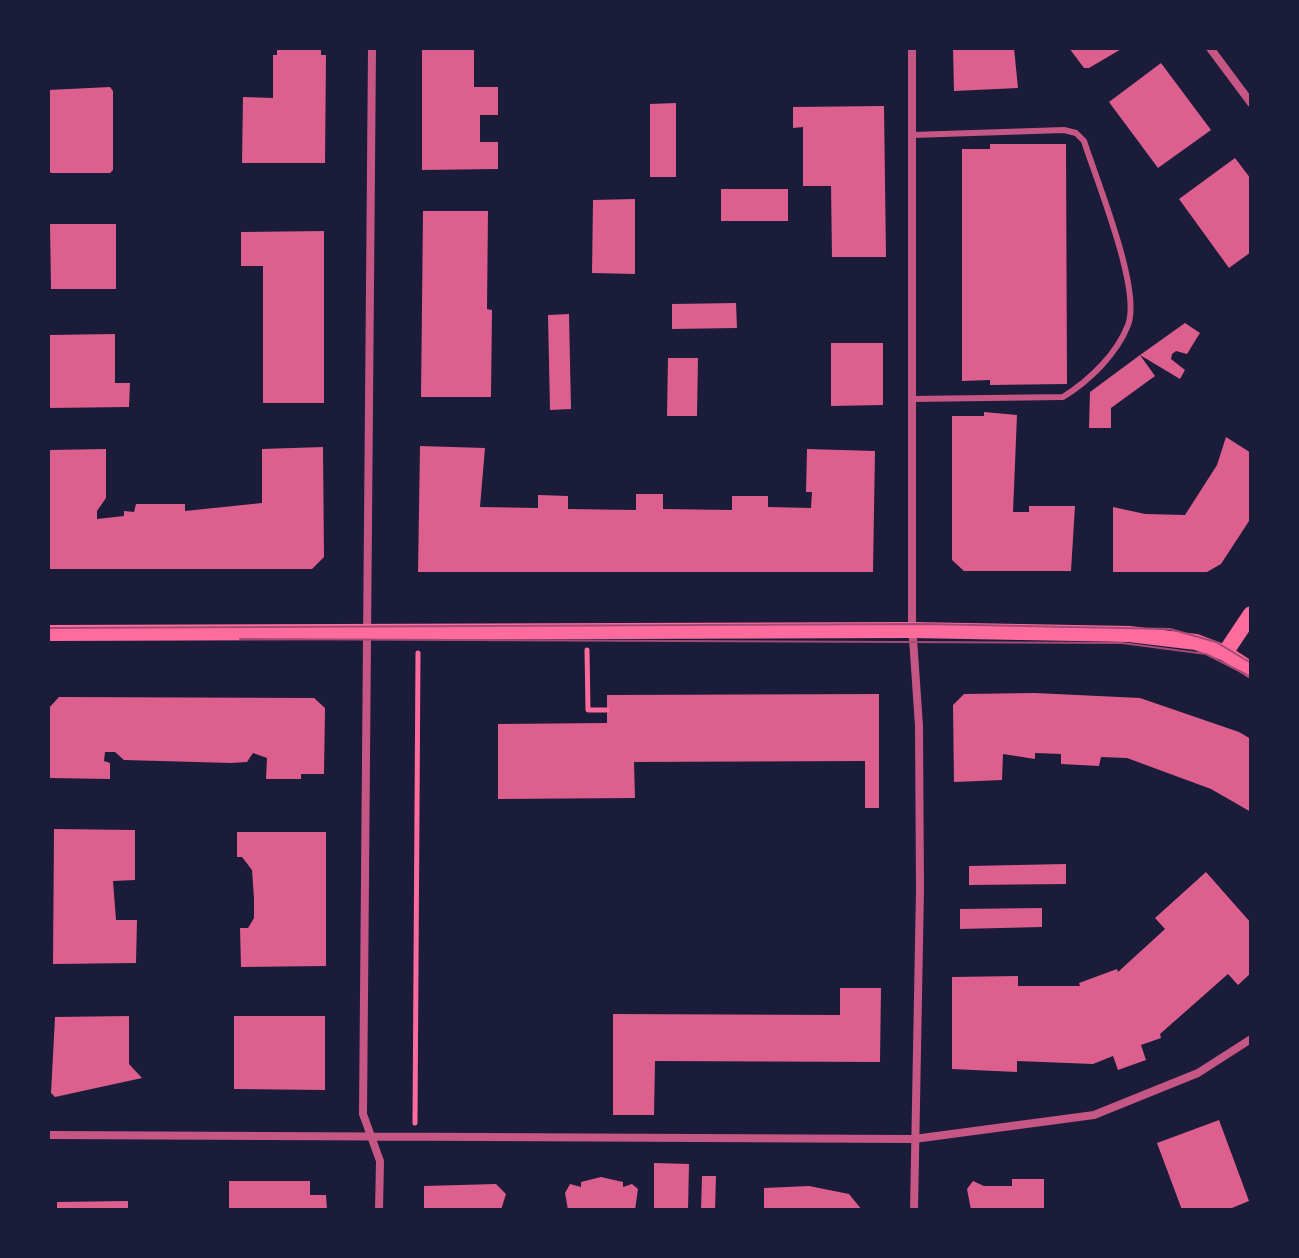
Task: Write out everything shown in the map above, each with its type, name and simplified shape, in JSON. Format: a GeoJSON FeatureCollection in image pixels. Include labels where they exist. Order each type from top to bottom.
{"type":"FeatureCollection","features":[{"type":"Feature","properties":{"kind":"main road"},"geometry":{"type":"LineString","coordinates":[[1225,653],[1251,614]]}},
{"type":"Feature","properties":{"kind":"main road"},"geometry":{"type":"LineString","coordinates":[[48,633],[912,630],[1170,637],[1225,653],[1251,670]]}},
{"type":"Feature","properties":{"kind":"street"},"geometry":{"type":"LineString","coordinates":[[372,48],[363,1114],[380,1161],[379,1210]]}},
{"type":"Feature","properties":{"kind":"street"},"geometry":{"type":"LineString","coordinates":[[912,48],[912,630],[919,726],[920,875],[914,1210]]}},
{"type":"Feature","properties":{"kind":"street"},"geometry":{"type":"LineString","coordinates":[[1210,48],[1251,103]]}},
{"type":"Feature","properties":{"kind":"street"},"geometry":{"type":"LineString","coordinates":[[48,1135],[914,1139],[1094,1115],[1198,1073],[1251,1039]]}},
{"type":"Feature","properties":{"kind":"lane"},"geometry":{"type":"LineString","coordinates":[[912,135],[1064,130],[1076,133],[1084,141],[1132,301],[1129,323],[1113,352],[1078,387],[1063,397],[912,399]]}},
{"type":"Feature","properties":{"kind":"path"},"geometry":{"type":"LineString","coordinates":[[415,1136],[416,632]]}},
{"type":"Feature","properties":{"kind":"path"},"geometry":{"type":"LineString","coordinates":[[586,632],[588,710],[607,710]]}},
{"type":"Feature","properties":{"kind":"building"},"geometry":{"type":"Polygon","coordinates":[[[277,48],[321,48],[321,55],[326,55],[325,163],[242,163],[243,97],[273,98],[273,55],[277,55],[277,48]]]}},
{"type":"Feature","properties":{"kind":"building"},"geometry":{"type":"Polygon","coordinates":[[[422,48],[474,48],[474,87],[498,87],[498,115],[480,115],[480,142],[498,142],[498,169],[422,170],[422,48]]]}},
{"type":"Feature","properties":{"kind":"building"},"geometry":{"type":"Polygon","coordinates":[[[953,48],[1014,48],[1018,88],[954,91],[953,48]]]}},
{"type":"Feature","properties":{"kind":"building"},"geometry":{"type":"Polygon","coordinates":[[[1069,48],[1123,48],[1084,68],[1069,48]]]}},
{"type":"Feature","properties":{"kind":"building"},"geometry":{"type":"Polygon","coordinates":[[[1161,63],[1211,130],[1158,168],[1109,102],[1161,63]]]}},
{"type":"Feature","properties":{"kind":"building"},"geometry":{"type":"Polygon","coordinates":[[[110,87],[113,91],[113,170],[110,173],[51,173],[48,170],[48,90],[110,87]]]}},
{"type":"Feature","properties":{"kind":"building"},"geometry":{"type":"Polygon","coordinates":[[[676,103],[676,177],[650,177],[650,104],[676,103]]]}},
{"type":"Feature","properties":{"kind":"building"},"geometry":{"type":"Polygon","coordinates":[[[884,106],[886,257],[832,257],[831,186],[803,186],[803,127],[793,128],[793,107],[884,106]]]}},
{"type":"Feature","properties":{"kind":"building"},"geometry":{"type":"Polygon","coordinates":[[[990,144],[1066,144],[1067,384],[990,385],[990,380],[962,381],[962,149],[990,149],[990,144]]]}},
{"type":"Feature","properties":{"kind":"building"},"geometry":{"type":"Polygon","coordinates":[[[1235,158],[1251,179],[1251,252],[1229,268],[1179,199],[1235,158]]]}},
{"type":"Feature","properties":{"kind":"building"},"geometry":{"type":"Polygon","coordinates":[[[721,189],[788,189],[788,221],[721,221],[721,189]]]}},
{"type":"Feature","properties":{"kind":"building"},"geometry":{"type":"Polygon","coordinates":[[[635,199],[635,274],[592,273],[593,200],[635,199]]]}},
{"type":"Feature","properties":{"kind":"building"},"geometry":{"type":"Polygon","coordinates":[[[423,211],[488,211],[487,309],[492,310],[491,397],[421,397],[423,211]]]}},
{"type":"Feature","properties":{"kind":"building"},"geometry":{"type":"Polygon","coordinates":[[[50,224],[116,224],[116,289],[51,289],[50,224]]]}},
{"type":"Feature","properties":{"kind":"building"},"geometry":{"type":"Polygon","coordinates":[[[324,231],[324,403],[263,403],[263,266],[241,266],[241,232],[324,231]]]}},
{"type":"Feature","properties":{"kind":"building"},"geometry":{"type":"Polygon","coordinates":[[[736,303],[737,328],[672,329],[672,304],[736,303]]]}},
{"type":"Feature","properties":{"kind":"building"},"geometry":{"type":"Polygon","coordinates":[[[569,314],[571,409],[550,410],[548,315],[569,314]]]}},
{"type":"Feature","properties":{"kind":"building"},"geometry":{"type":"Polygon","coordinates":[[[1185,323],[1200,333],[1187,354],[1176,351],[1172,354],[1171,359],[1185,370],[1180,379],[1140,355],[1185,323]]]}},
{"type":"Feature","properties":{"kind":"building"},"geometry":{"type":"Polygon","coordinates":[[[115,334],[115,383],[130,383],[129,407],[48,408],[48,335],[115,334]]]}},
{"type":"Feature","properties":{"kind":"building"},"geometry":{"type":"Polygon","coordinates":[[[831,343],[883,343],[883,405],[831,406],[831,343]]]}},
{"type":"Feature","properties":{"kind":"building"},"geometry":{"type":"Polygon","coordinates":[[[1140,355],[1155,376],[1111,408],[1111,428],[1089,428],[1090,392],[1140,355]]]}},
{"type":"Feature","properties":{"kind":"building"},"geometry":{"type":"Polygon","coordinates":[[[668,358],[698,358],[697,416],[667,416],[668,358]]]}},
{"type":"Feature","properties":{"kind":"building"},"geometry":{"type":"Polygon","coordinates":[[[984,412],[1017,415],[1013,512],[1029,512],[1029,506],[1075,506],[1071,571],[964,571],[952,560],[952,416],[984,416],[984,412]]]}},
{"type":"Feature","properties":{"kind":"building"},"geometry":{"type":"Polygon","coordinates":[[[1226,437],[1251,453],[1251,518],[1221,564],[1207,572],[1113,572],[1113,507],[1145,514],[1185,515],[1217,465],[1226,437]]]}},
{"type":"Feature","properties":{"kind":"building"},"geometry":{"type":"Polygon","coordinates":[[[420,446],[485,448],[480,507],[538,508],[538,495],[568,496],[568,509],[636,510],[636,494],[663,494],[663,509],[732,510],[732,496],[768,496],[768,507],[811,508],[812,492],[806,492],[807,449],[875,451],[873,572],[418,572],[420,446]]]}},
{"type":"Feature","properties":{"kind":"building"},"geometry":{"type":"Polygon","coordinates":[[[323,447],[324,557],[312,569],[48,569],[48,450],[106,449],[106,498],[97,511],[97,519],[124,516],[124,511],[134,512],[136,504],[185,504],[185,511],[262,503],[262,449],[323,447]]]}},
{"type":"Feature","properties":{"kind":"building"},"geometry":{"type":"Polygon","coordinates":[[[1035,693],[1140,698],[1239,732],[1251,739],[1251,812],[1211,789],[1127,758],[1101,757],[1099,766],[1061,764],[1061,754],[1035,753],[1035,759],[1003,754],[1002,780],[954,782],[953,705],[964,694],[1035,693]]]}},
{"type":"Feature","properties":{"kind":"building"},"geometry":{"type":"Polygon","coordinates":[[[879,694],[879,808],[865,808],[865,761],[634,762],[635,798],[498,799],[498,724],[607,723],[607,695],[879,694]]]}},
{"type":"Feature","properties":{"kind":"building"},"geometry":{"type":"Polygon","coordinates":[[[59,697],[314,698],[325,708],[324,774],[301,774],[301,779],[266,779],[267,758],[253,753],[247,762],[231,763],[124,760],[115,752],[105,752],[104,761],[110,763],[110,779],[49,778],[48,709],[59,697]]]}},
{"type":"Feature","properties":{"kind":"building"},"geometry":{"type":"Polygon","coordinates":[[[54,829],[135,830],[135,880],[113,881],[116,920],[137,920],[136,963],[53,964],[54,829]]]}},
{"type":"Feature","properties":{"kind":"building"},"geometry":{"type":"Polygon","coordinates":[[[237,832],[326,832],[326,966],[241,967],[240,928],[248,928],[254,918],[254,899],[252,870],[242,857],[237,857],[237,832]]]}},
{"type":"Feature","properties":{"kind":"building"},"geometry":{"type":"Polygon","coordinates":[[[1066,864],[1066,884],[969,885],[969,866],[1066,864]]]}},
{"type":"Feature","properties":{"kind":"building"},"geometry":{"type":"Polygon","coordinates":[[[1206,872],[1251,923],[1251,973],[1238,985],[1228,974],[1160,1034],[1161,1038],[1141,1045],[1146,1060],[1118,1070],[1113,1056],[1093,1064],[1017,1061],[1017,1072],[952,1069],[952,977],[1018,976],[1018,986],[1080,986],[1079,983],[1117,969],[1118,972],[1165,929],[1155,918],[1206,872]]]}},
{"type":"Feature","properties":{"kind":"building"},"geometry":{"type":"Polygon","coordinates":[[[1042,908],[1042,927],[960,929],[960,909],[1042,908]]]}},
{"type":"Feature","properties":{"kind":"building"},"geometry":{"type":"Polygon","coordinates":[[[840,988],[881,988],[880,1062],[655,1061],[654,1115],[613,1115],[613,1014],[840,1015],[840,988]]]}},
{"type":"Feature","properties":{"kind":"building"},"geometry":{"type":"Polygon","coordinates":[[[129,1016],[129,1064],[142,1078],[55,1097],[51,1093],[55,1017],[129,1016]]]}},
{"type":"Feature","properties":{"kind":"building"},"geometry":{"type":"Polygon","coordinates":[[[234,1016],[325,1016],[325,1090],[234,1089],[234,1016]]]}},
{"type":"Feature","properties":{"kind":"building"},"geometry":{"type":"Polygon","coordinates":[[[1219,1120],[1249,1201],[1227,1210],[1182,1210],[1157,1143],[1219,1120]]]}},
{"type":"Feature","properties":{"kind":"building"},"geometry":{"type":"Polygon","coordinates":[[[654,1163],[689,1164],[688,1210],[654,1210],[654,1163]]]}},
{"type":"Feature","properties":{"kind":"building"},"geometry":{"type":"Polygon","coordinates":[[[702,1176],[716,1176],[715,1210],[701,1210],[702,1176]]]}},
{"type":"Feature","properties":{"kind":"building"},"geometry":{"type":"Polygon","coordinates":[[[601,1177],[623,1182],[623,1187],[632,1184],[638,1189],[635,1210],[568,1210],[565,1193],[570,1184],[581,1187],[581,1182],[601,1177]]]}},
{"type":"Feature","properties":{"kind":"building"},"geometry":{"type":"Polygon","coordinates":[[[1012,1179],[1044,1179],[1044,1210],[971,1210],[967,1189],[973,1181],[984,1186],[1012,1186],[1012,1179]]]}},
{"type":"Feature","properties":{"kind":"building"},"geometry":{"type":"Polygon","coordinates":[[[229,1181],[310,1181],[310,1195],[326,1195],[327,1210],[229,1210],[229,1181]]]}},
{"type":"Feature","properties":{"kind":"building"},"geometry":{"type":"Polygon","coordinates":[[[496,1184],[506,1194],[501,1210],[424,1210],[424,1186],[496,1184]]]}},
{"type":"Feature","properties":{"kind":"building"},"geometry":{"type":"Polygon","coordinates":[[[809,1186],[849,1194],[862,1210],[764,1210],[764,1188],[809,1186]]]}},
{"type":"Feature","properties":{"kind":"building"},"geometry":{"type":"Polygon","coordinates":[[[128,1201],[128,1210],[57,1210],[57,1202],[128,1201]]]}},
{"type":"Feature","properties":{"kind":"tram line"},"geometry":{"type":"LineString","coordinates":[[48,628],[924,624],[1170,629],[1216,642],[1251,663]]}},
{"type":"Feature","properties":{"kind":"tram line"},"geometry":{"type":"LineString","coordinates":[[240,639],[1122,643],[1206,654],[1251,677]]}}]}
